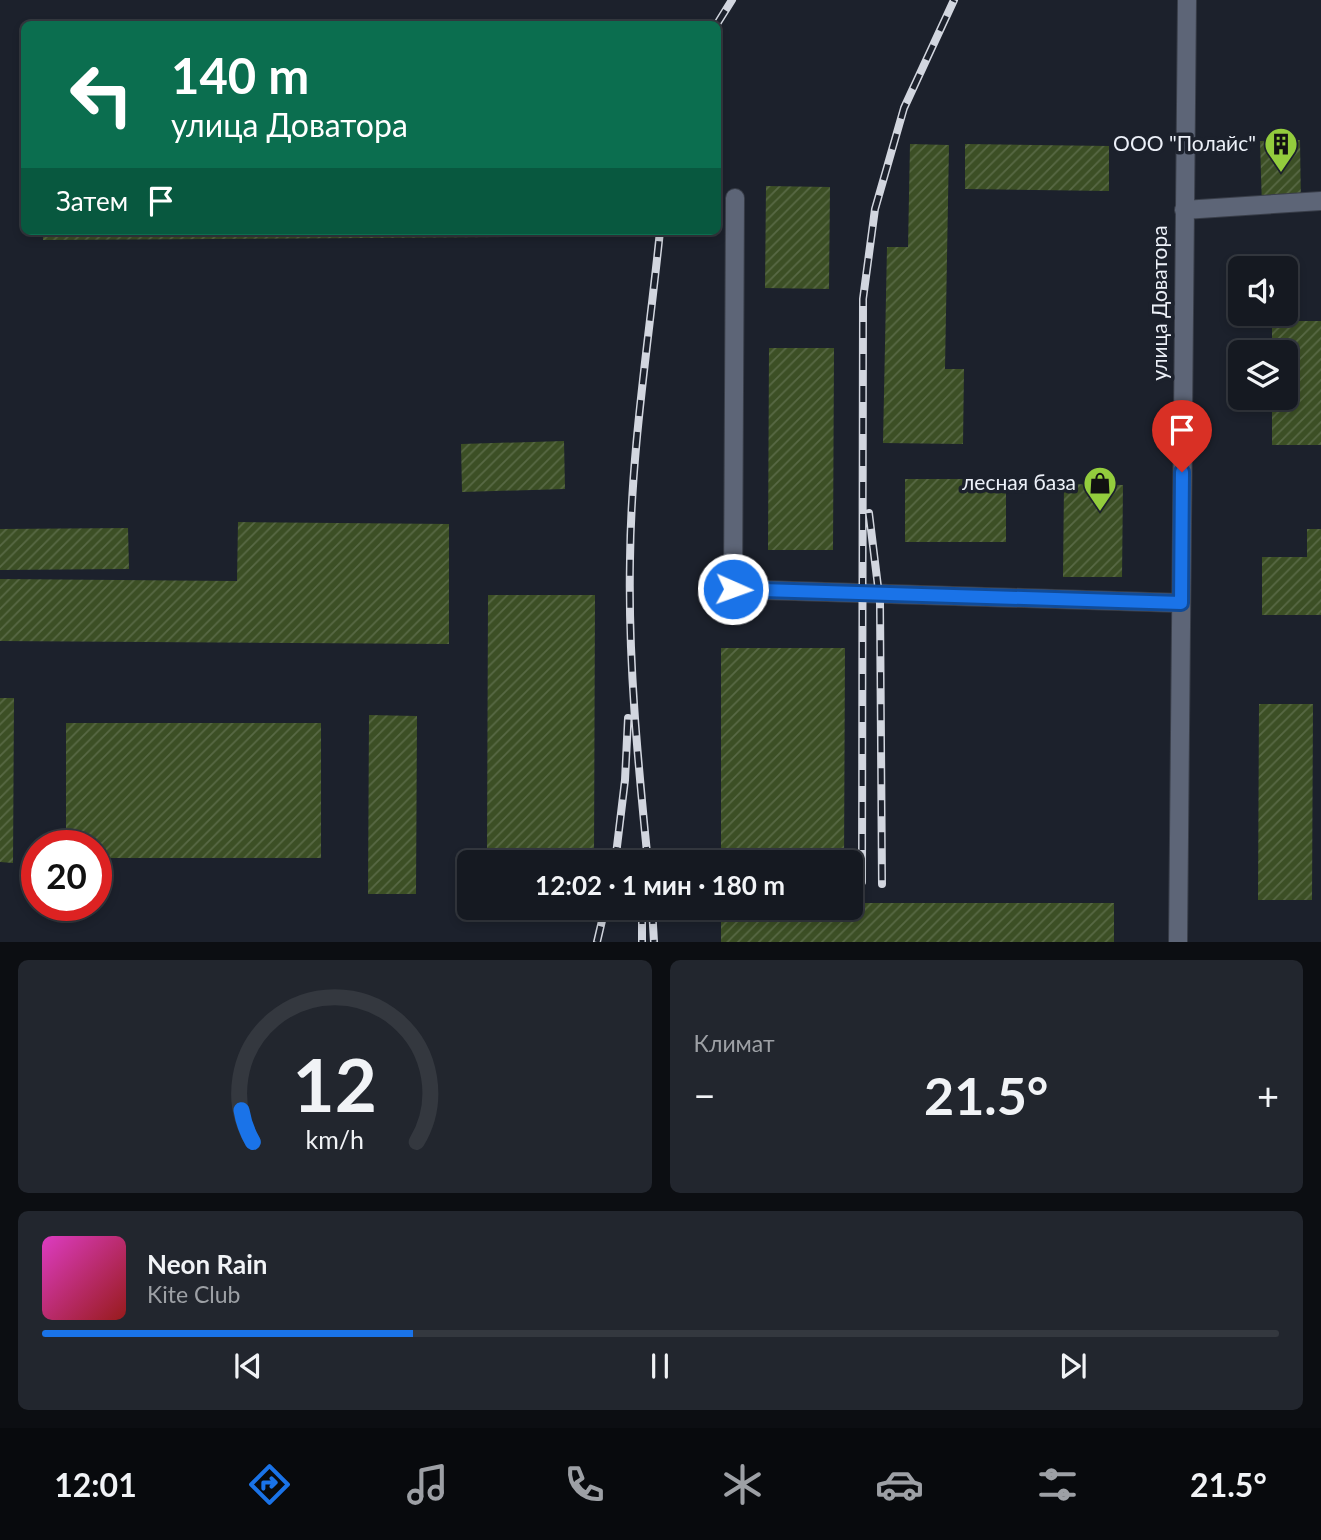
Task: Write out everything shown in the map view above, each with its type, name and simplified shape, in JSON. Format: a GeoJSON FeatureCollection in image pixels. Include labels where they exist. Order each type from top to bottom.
{"type":"FeatureCollection","features":[{"type":"Feature","properties":{"kind":"street","name":"улица Доватора"},"geometry":{"type":"LineString","coordinates":[[1178,942],[1187,0]]}},
{"type":"Feature","properties":{"kind":"street"},"geometry":{"type":"LineString","coordinates":[[735,198],[733,589],[1181,603]]}},
{"type":"Feature","properties":{"kind":"street"},"geometry":{"type":"LineString","coordinates":[[1184,210],[1321,201]]}},
{"type":"Feature","properties":{"kind":"building","name":"ООО \"Полайс\""},"geometry":{"type":"Polygon","coordinates":[[[1300,140],[1301,207],[1262,208],[1260,141],[1300,140]]]}},
{"type":"Feature","properties":{"kind":"building"},"geometry":{"type":"Polygon","coordinates":[[[910,144],[949,145],[945,369],[964,369],[963,444],[883,443],[887,247],[908,247],[910,144]]]}},
{"type":"Feature","properties":{"kind":"building"},"geometry":{"type":"Polygon","coordinates":[[[965,144],[1109,146],[1109,191],[965,189],[965,144]]]}},
{"type":"Feature","properties":{"kind":"building"},"geometry":{"type":"Polygon","coordinates":[[[766,186],[830,187],[829,289],[765,288],[766,186]]]}},
{"type":"Feature","properties":{"kind":"building"},"geometry":{"type":"Polygon","coordinates":[[[43,235],[521,235],[521,237],[43,240],[43,235]]]}},
{"type":"Feature","properties":{"kind":"building"},"geometry":{"type":"Polygon","coordinates":[[[1298,321],[1321,321],[1321,445],[1272,445],[1272,410],[1298,410],[1298,340],[1272,340],[1272,326],[1298,326],[1298,321]]]}},
{"type":"Feature","properties":{"kind":"building"},"geometry":{"type":"Polygon","coordinates":[[[769,348],[834,348],[833,550],[768,550],[769,348]]]}},
{"type":"Feature","properties":{"kind":"building"},"geometry":{"type":"Polygon","coordinates":[[[564,441],[565,489],[462,492],[461,444],[564,441]]]}},
{"type":"Feature","properties":{"kind":"building"},"geometry":{"type":"Polygon","coordinates":[[[905,479],[1006,479],[1006,542],[905,542],[905,479]]]}},
{"type":"Feature","properties":{"kind":"building"},"geometry":{"type":"Polygon","coordinates":[[[1064,484],[1123,485],[1122,577],[1063,577],[1064,484]]]}},
{"type":"Feature","properties":{"kind":"building"},"geometry":{"type":"Polygon","coordinates":[[[238,522],[449,524],[449,644],[0,641],[0,579],[237,581],[238,522]]]}},
{"type":"Feature","properties":{"kind":"building"},"geometry":{"type":"Polygon","coordinates":[[[128,528],[129,569],[0,570],[0,529],[128,528]]]}},
{"type":"Feature","properties":{"kind":"building"},"geometry":{"type":"Polygon","coordinates":[[[1307,529],[1321,529],[1321,615],[1262,615],[1262,557],[1307,557],[1307,529]]]}},
{"type":"Feature","properties":{"kind":"building"},"geometry":{"type":"Polygon","coordinates":[[[488,595],[595,595],[594,850],[487,850],[488,595]]]}},
{"type":"Feature","properties":{"kind":"building"},"geometry":{"type":"Polygon","coordinates":[[[721,648],[845,648],[844,850],[721,850],[721,648]]]}},
{"type":"Feature","properties":{"kind":"building"},"geometry":{"type":"Polygon","coordinates":[[[0,698],[14,698],[13,863],[0,862],[0,698]]]}},
{"type":"Feature","properties":{"kind":"building"},"geometry":{"type":"Polygon","coordinates":[[[1259,704],[1313,704],[1312,900],[1258,900],[1259,704]]]}},
{"type":"Feature","properties":{"kind":"building"},"geometry":{"type":"Polygon","coordinates":[[[369,715],[417,716],[416,894],[368,894],[369,715]]]}},
{"type":"Feature","properties":{"kind":"building"},"geometry":{"type":"Polygon","coordinates":[[[66,723],[321,723],[321,858],[112,858],[112,830],[66,830],[66,723]]]}},
{"type":"Feature","properties":{"kind":"building"},"geometry":{"type":"Polygon","coordinates":[[[863,903],[1114,903],[1114,942],[721,942],[721,920],[863,920],[863,903]]]}},
{"type":"Feature","properties":{"kind":"railway"},"geometry":{"type":"LineString","coordinates":[[719,21],[732,0]]}},
{"type":"Feature","properties":{"kind":"railway"},"geometry":{"type":"LineString","coordinates":[[862,850],[863,299],[875,209],[904,108],[954,0]]}},
{"type":"Feature","properties":{"kind":"railway"},"geometry":{"type":"LineString","coordinates":[[647,850],[632,674],[630,560],[637,436],[660,235]]}},
{"type":"Feature","properties":{"kind":"railway"},"geometry":{"type":"LineString","coordinates":[[869,513],[880,603],[882,884]]}},
{"type":"Feature","properties":{"kind":"railway"},"geometry":{"type":"LineString","coordinates":[[617,850],[625,780],[628,718]]}},
{"type":"Feature","properties":{"kind":"railway"},"geometry":{"type":"LineString","coordinates":[[597,942],[602,920]]}},
{"type":"Feature","properties":{"kind":"railway"},"geometry":{"type":"LineString","coordinates":[[642,920],[642,942]]}},
{"type":"Feature","properties":{"kind":"railway"},"geometry":{"type":"LineString","coordinates":[[653,920],[654,942]]}},
{"type":"Feature","properties":{"kind":"place","name":"ООО \"Полайс\""},"geometry":{"type":"Point","coordinates":[1281,174]}},
{"type":"Feature","properties":{"kind":"place","name":"лесная база"},"geometry":{"type":"Point","coordinates":[1100,513]}},
{"type":"Feature","properties":{"kind":"route"},"geometry":{"type":"LineString","coordinates":[[733,589],[1181,603],[1182,472]]}}]}
